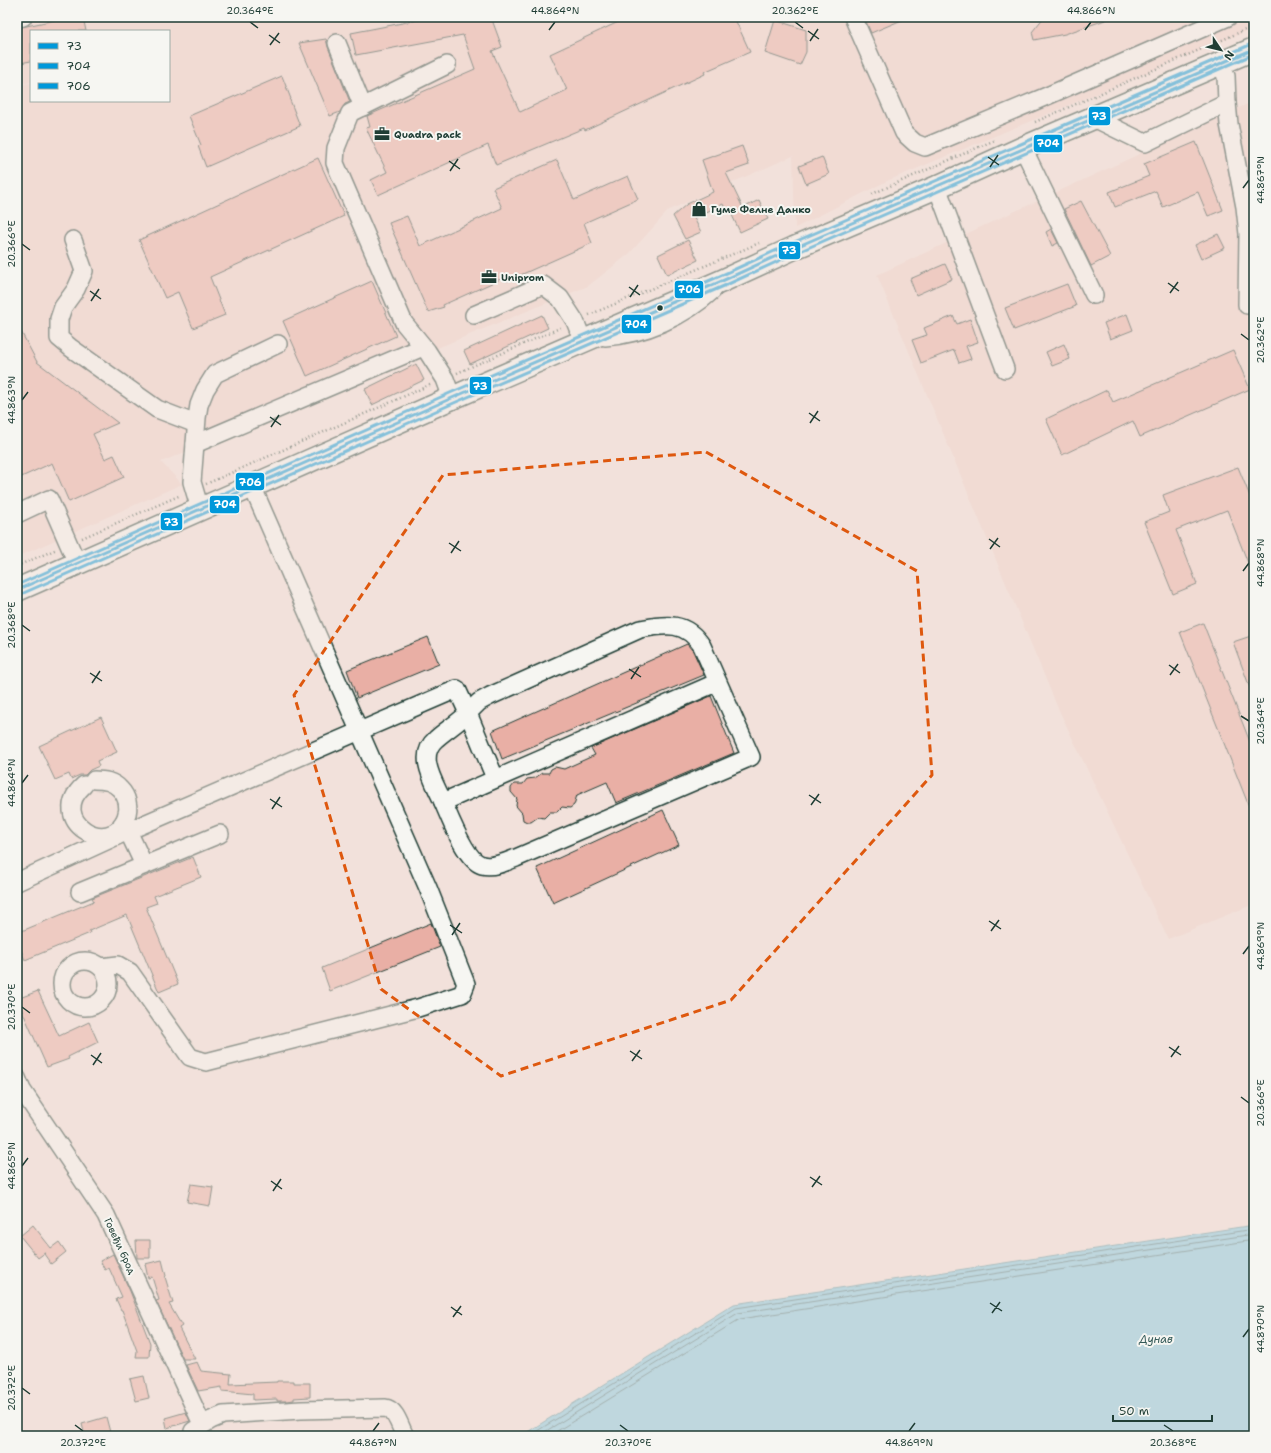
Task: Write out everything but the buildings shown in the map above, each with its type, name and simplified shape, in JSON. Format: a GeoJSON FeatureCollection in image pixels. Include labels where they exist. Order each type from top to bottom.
{"type":"FeatureCollection","features":[{"type":"Feature","properties":{"kind":"main road"},"geometry":{"type":"LineString","coordinates":[[17,590],[73,554],[197,499],[252,486],[448,388],[585,340],[722,281],[797,246],[937,187],[1023,148],[1254,49]]}},
{"type":"Feature","properties":{"kind":"street"},"geometry":{"type":"LineString","coordinates":[[17,18],[23,17]]}},
{"type":"Feature","properties":{"kind":"street"},"geometry":{"type":"LineString","coordinates":[[853,17],[904,133],[914,143],[925,147],[1047,96],[1228,17]]}},
{"type":"Feature","properties":{"kind":"street"},"geometry":{"type":"LineString","coordinates":[[337,43],[363,107]]}},
{"type":"Feature","properties":{"kind":"street"},"geometry":{"type":"LineString","coordinates":[[1220,64],[1226,76],[1229,124],[1245,207],[1247,228],[1247,305]]}},
{"type":"Feature","properties":{"kind":"street"},"geometry":{"type":"LineString","coordinates":[[447,65],[350,113],[336,148],[335,163],[404,323],[423,347],[448,388]]}},
{"type":"Feature","properties":{"kind":"street"},"geometry":{"type":"LineString","coordinates":[[1094,118],[1145,143],[1227,103]]}},
{"type":"Feature","properties":{"kind":"street"},"geometry":{"type":"LineString","coordinates":[[1023,148],[1094,295]]}},
{"type":"Feature","properties":{"kind":"street"},"geometry":{"type":"LineString","coordinates":[[937,187],[1005,369]]}},
{"type":"Feature","properties":{"kind":"street"},"geometry":{"type":"LineString","coordinates":[[73,240],[84,271],[76,288],[63,307],[59,319],[59,338],[157,409],[196,424]]}},
{"type":"Feature","properties":{"kind":"street"},"geometry":{"type":"LineString","coordinates":[[474,315],[543,285],[560,298],[585,340]]}},
{"type":"Feature","properties":{"kind":"street"},"geometry":{"type":"LineString","coordinates":[[197,499],[192,482],[196,424],[204,390],[215,374],[278,344]]}},
{"type":"Feature","properties":{"kind":"street"},"geometry":{"type":"LineString","coordinates":[[195,444],[423,347]]}},
{"type":"Feature","properties":{"kind":"street"},"geometry":{"type":"LineString","coordinates":[[101,967],[118,965],[130,972],[190,1057],[206,1062],[418,1008],[462,994],[466,984],[428,888],[252,486]]}},
{"type":"Feature","properties":{"kind":"street"},"geometry":{"type":"LineString","coordinates":[[17,514],[49,499],[73,554]]}},
{"type":"Feature","properties":{"kind":"street"},"geometry":{"type":"LineString","coordinates":[[659,625],[679,626],[693,634],[702,646],[751,757],[516,858],[501,864],[483,866],[475,862],[466,850],[428,768],[427,753],[432,742],[454,726],[468,713],[479,702],[490,696],[640,629],[659,625]]}},
{"type":"Feature","properties":{"kind":"street"},"geometry":{"type":"LineString","coordinates":[[443,802],[718,682]]}},
{"type":"Feature","properties":{"kind":"street"},"geometry":{"type":"LineString","coordinates":[[17,882],[125,827],[457,689],[495,778]]}},
{"type":"Feature","properties":{"kind":"street"},"geometry":{"type":"LineString","coordinates":[[125,827],[118,829],[111,834],[102,836],[88,833],[78,825],[74,817],[72,808],[78,791],[90,783],[102,780],[112,782],[119,788],[125,795],[128,804],[128,813],[124,822],[125,827],[144,865]]}},
{"type":"Feature","properties":{"kind":"street"},"geometry":{"type":"LineString","coordinates":[[80,892],[220,834]]}},
{"type":"Feature","properties":{"kind":"street","name":"Говеђи брод"},"geometry":{"type":"LineString","coordinates":[[17,1078],[22,1090],[106,1215],[199,1430]]}},
{"type":"Feature","properties":{"kind":"street"},"geometry":{"type":"LineString","coordinates":[[184,1436],[199,1430],[222,1416],[300,1410],[385,1408],[389,1408],[393,1412],[405,1436]]}},
{"type":"Feature","properties":{"kind":"path"},"geometry":{"type":"LineString","coordinates":[[1033,123],[1254,26]]}},
{"type":"Feature","properties":{"kind":"path"},"geometry":{"type":"LineString","coordinates":[[867,196],[997,139]]}},
{"type":"Feature","properties":{"kind":"path"},"geometry":{"type":"LineString","coordinates":[[17,566],[73,554],[448,388],[575,321],[766,240]]}},
{"type":"Feature","properties":{"kind":"highlighted area"},"geometry":{"type":"Polygon","coordinates":[[[706,452],[917,571],[932,775],[731,1000],[501,1076],[381,989],[294,695],[443,475],[706,452]]]}},
{"type":"Feature","properties":{"kind":"shaded area"},"geometry":{"type":"Polygon","coordinates":[[[17,17],[1254,17],[1254,28],[887,181],[795,228],[793,156],[669,210],[629,254],[588,286],[161,462],[182,484],[17,557],[17,17]]]}},
{"type":"Feature","properties":{"kind":"shaded area"},"geometry":{"type":"Polygon","coordinates":[[[1254,101],[1254,904],[1168,939],[1057,706],[877,275],[1254,101]]]}},
{"type":"Feature","properties":{"kind":"water","name":"Дунав"},"geometry":{"type":"Polygon","coordinates":[[[1254,1225],[1254,1436],[521,1436],[734,1304],[1254,1225]]]}},
{"type":"Feature","properties":{"kind":"transit line","name":"706"},"geometry":{"type":"LineString","coordinates":[[17,585],[792,243],[1252,44]]}},
{"type":"Feature","properties":{"kind":"transit line","name":"73"},"geometry":{"type":"LineString","coordinates":[[17,590],[794,248],[1254,49]]}},
{"type":"Feature","properties":{"kind":"transit line","name":"704"},"geometry":{"type":"LineString","coordinates":[[19,595],[796,253],[1254,54]]}},
{"type":"Feature","properties":{"kind":"place","name":"Quadra pack"},"geometry":{"type":"Point","coordinates":[382,134]}},
{"type":"Feature","properties":{"kind":"place","name":"Гуме Фелне Данко"},"geometry":{"type":"Point","coordinates":[699,209]}},
{"type":"Feature","properties":{"kind":"place","name":"Uniprom"},"geometry":{"type":"Point","coordinates":[489,277]}}]}
